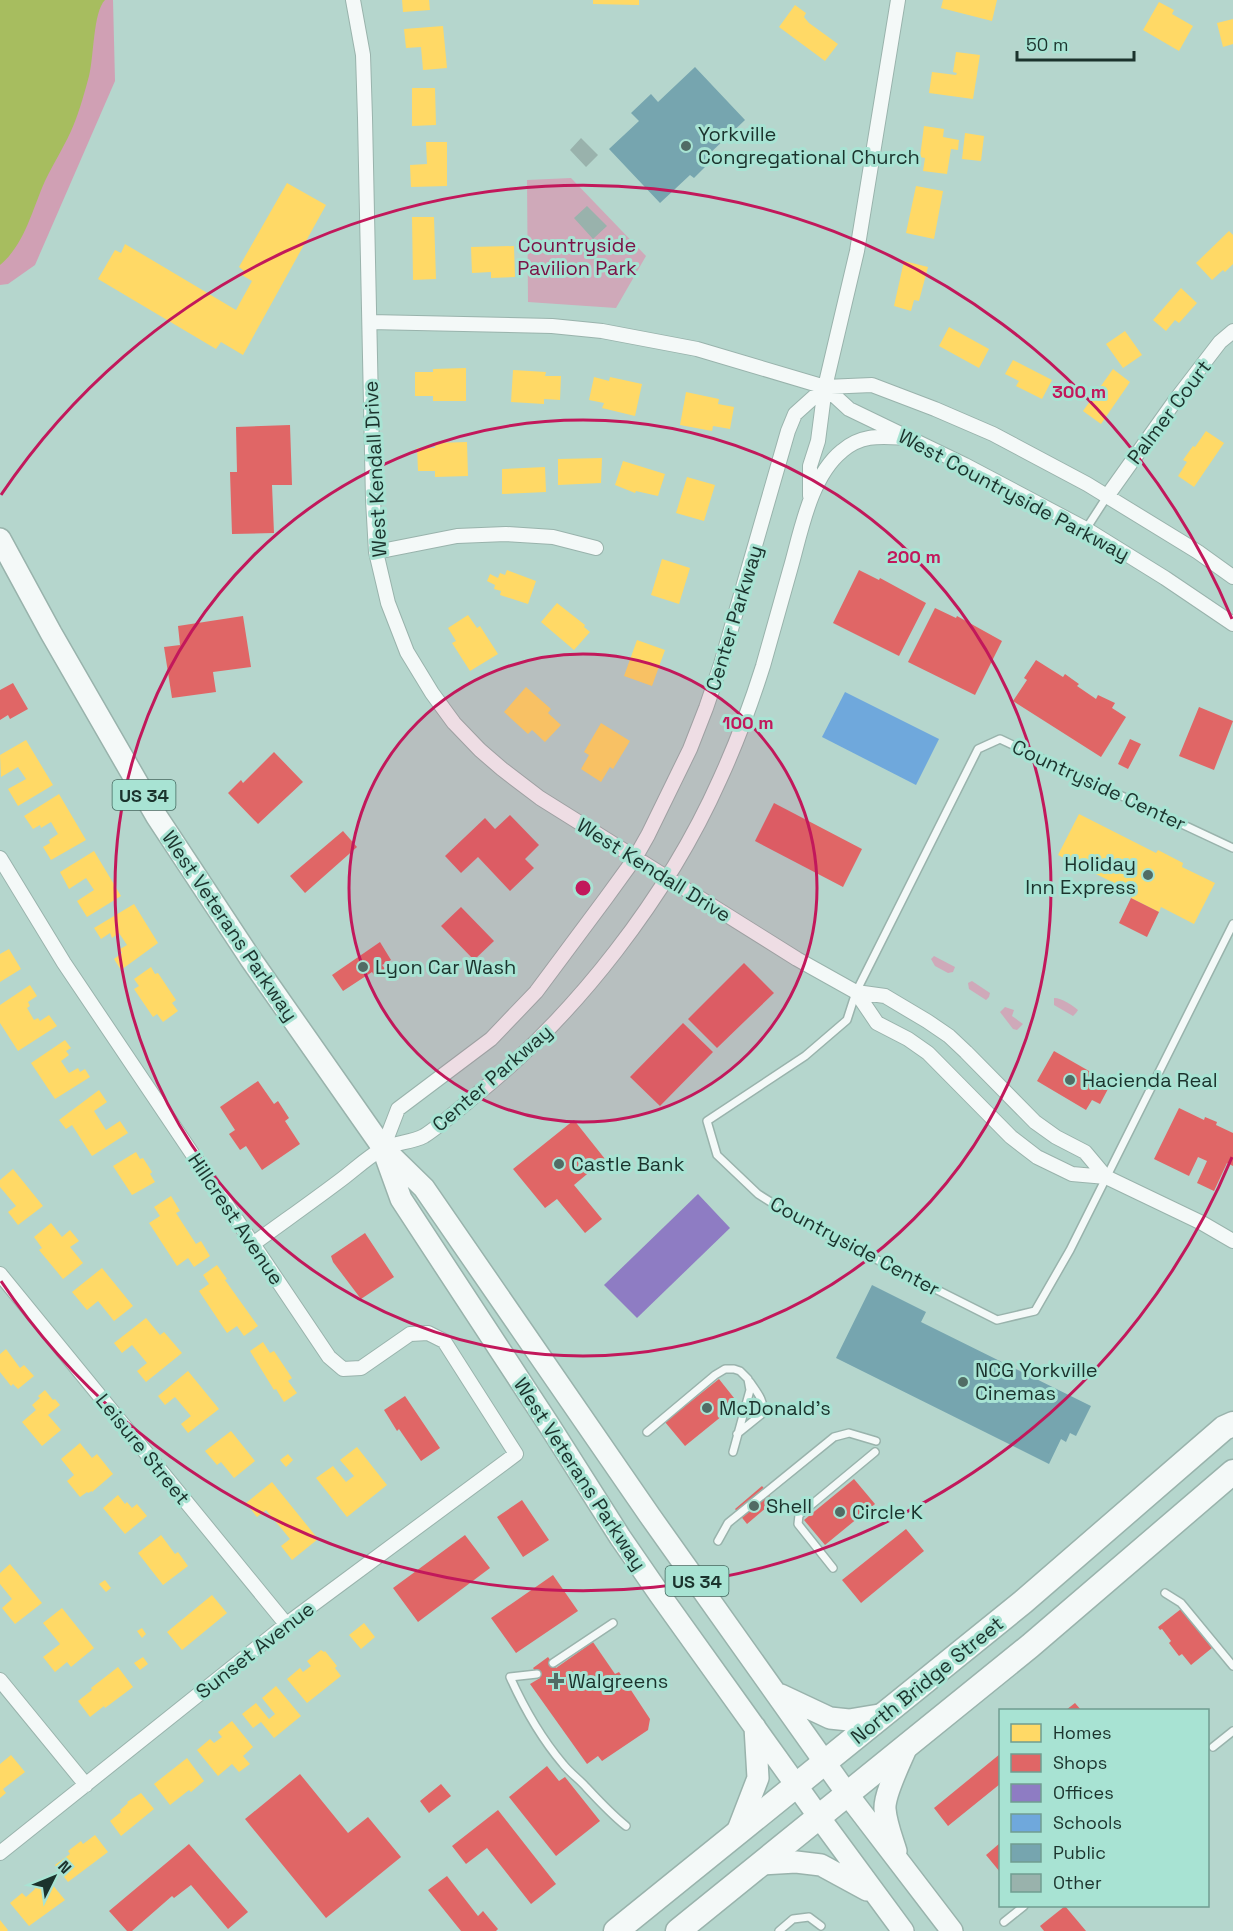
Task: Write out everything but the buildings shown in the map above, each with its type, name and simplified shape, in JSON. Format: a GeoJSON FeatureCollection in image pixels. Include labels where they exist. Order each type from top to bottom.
{"type":"FeatureCollection","features":[{"type":"Feature","properties":{"kind":"highway","name":"North Bridge Street"},"geometry":{"type":"LineString","coordinates":[[616,1931],[1030,1596],[1224,1428],[1233,1424]]}},
{"type":"Feature","properties":{"kind":"highway","name":"North Bridge Street"},"geometry":{"type":"LineString","coordinates":[[678,1931],[1048,1631],[1233,1472]]}},
{"type":"Feature","properties":{"kind":"main road","name":"West Veterans Parkway"},"geometry":{"type":"LineString","coordinates":[[0,539],[51,633],[157,817],[250,958],[383,1148],[424,1188],[650,1516],[848,1795]]}},
{"type":"Feature","properties":{"kind":"main road","name":"West Veterans Parkway"},"geometry":{"type":"LineString","coordinates":[[383,1148],[401,1199],[620,1537],[819,1817]]}},
{"type":"Feature","properties":{"kind":"main road"},"geometry":{"type":"LineString","coordinates":[[775,1692],[830,1718],[849,1720],[885,1714]]}},
{"type":"Feature","properties":{"kind":"main road"},"geometry":{"type":"LineString","coordinates":[[736,1835],[758,1778],[754,1727]]}},
{"type":"Feature","properties":{"kind":"main road"},"geometry":{"type":"LineString","coordinates":[[903,1868],[890,1833],[885,1808],[895,1773],[907,1746]]}},
{"type":"Feature","properties":{"kind":"main road","name":"US 34"},"geometry":{"type":"LineString","coordinates":[[848,1795],[952,1931]]}},
{"type":"Feature","properties":{"kind":"main road","name":"US 34"},"geometry":{"type":"LineString","coordinates":[[819,1817],[903,1931]]}},
{"type":"Feature","properties":{"kind":"main road"},"geometry":{"type":"LineString","coordinates":[[760,1864],[796,1862],[821,1865],[877,1895]]}},
{"type":"Feature","properties":{"kind":"street","name":"West Kendall Drive"},"geometry":{"type":"LineString","coordinates":[[353,0],[363,55],[376,552],[388,603],[407,652],[432,693],[454,723],[480,750],[540,798],[797,959],[856,992],[885,996],[949,1036],[1035,1122],[1056,1137],[1085,1152],[1106,1177]]}},
{"type":"Feature","properties":{"kind":"street","name":"Center Parkway"},"geometry":{"type":"LineString","coordinates":[[810,501],[810,466],[818,441],[825,387],[857,251],[898,0]]}},
{"type":"Feature","properties":{"kind":"street","name":"West Countryside Parkway"},"geometry":{"type":"LineString","coordinates":[[370,322],[541,325],[602,332],[697,349],[825,387],[872,385],[993,434],[1108,495],[1233,577]]}},
{"type":"Feature","properties":{"kind":"street","name":"Palmer Court"},"geometry":{"type":"LineString","coordinates":[[1108,495],[1177,398],[1220,342],[1233,331]]}},
{"type":"Feature","properties":{"kind":"street","name":"West Countryside Parkway"},"geometry":{"type":"LineString","coordinates":[[825,387],[849,410],[965,465],[1086,529],[1233,624]]}},
{"type":"Feature","properties":{"kind":"street","name":"Center Parkway"},"geometry":{"type":"LineString","coordinates":[[383,1148],[398,1109],[491,1039],[536,992],[635,858],[664,804],[706,708],[795,414],[825,387]]}},
{"type":"Feature","properties":{"kind":"street","name":"Center Parkway"},"geometry":{"type":"LineString","coordinates":[[253,1244],[383,1148],[422,1137],[494,1081],[534,1045],[576,1000],[647,908],[667,878],[720,781],[746,716],[810,501],[824,471],[840,452],[858,439],[879,436],[909,438]]}},
{"type":"Feature","properties":{"kind":"street"},"geometry":{"type":"LineString","coordinates":[[376,552],[458,536],[506,534],[553,537],[596,548]]}},
{"type":"Feature","properties":{"kind":"street","name":"Hillcrest Avenue"},"geometry":{"type":"LineString","coordinates":[[0,858],[64,963],[329,1357],[343,1369],[361,1368],[410,1334],[428,1333],[444,1341],[516,1454]]}},
{"type":"Feature","properties":{"kind":"street","name":"West Kendall Drive"},"geometry":{"type":"LineString","coordinates":[[856,992],[877,1023],[908,1039],[928,1053],[1011,1137],[1037,1157],[1071,1174],[1106,1177],[1202,1223],[1233,1241]]}},
{"type":"Feature","properties":{"kind":"street","name":"Leisure Street"},"geometry":{"type":"LineString","coordinates":[[0,1274],[286,1624]]}},
{"type":"Feature","properties":{"kind":"street","name":"Sunset Avenue"},"geometry":{"type":"LineString","coordinates":[[0,1853],[286,1624],[516,1454]]}},
{"type":"Feature","properties":{"kind":"street"},"geometry":{"type":"LineString","coordinates":[[0,1680],[86,1785]]}},
{"type":"Feature","properties":{"kind":"lane"},"geometry":{"type":"LineString","coordinates":[[1086,529],[1108,495]]}},
{"type":"Feature","properties":{"kind":"lane","name":"Countryside Center"},"geometry":{"type":"LineString","coordinates":[[1233,848],[1000,739],[978,749],[856,992],[847,1020],[805,1056],[707,1120],[717,1155],[758,1194],[804,1223],[997,1320],[1035,1311],[1070,1250],[1233,924]]}},
{"type":"Feature","properties":{"kind":"lane"},"geometry":{"type":"LineString","coordinates":[[648,1432],[725,1369],[740,1371],[758,1394],[764,1408],[763,1413],[737,1434]]}},
{"type":"Feature","properties":{"kind":"lane"},"geometry":{"type":"LineString","coordinates":[[733,1452],[750,1390],[748,1379]]}},
{"type":"Feature","properties":{"kind":"lane"},"geometry":{"type":"LineString","coordinates":[[718,1540],[728,1523],[834,1437],[849,1433],[876,1441]]}},
{"type":"Feature","properties":{"kind":"lane"},"geometry":{"type":"LineString","coordinates":[[833,1568],[798,1524],[799,1515],[875,1452]]}},
{"type":"Feature","properties":{"kind":"lane"},"geometry":{"type":"LineString","coordinates":[[1165,1593],[1181,1603],[1233,1666]]}},
{"type":"Feature","properties":{"kind":"lane"},"geometry":{"type":"LineString","coordinates":[[553,1663],[613,1623]]}},
{"type":"Feature","properties":{"kind":"lane"},"geometry":{"type":"LineString","coordinates":[[537,1674],[510,1677],[538,1730],[564,1766],[626,1826]]}},
{"type":"Feature","properties":{"kind":"lane"},"geometry":{"type":"LineString","coordinates":[[1213,1747],[1233,1731]]}},
{"type":"Feature","properties":{"kind":"lane"},"geometry":{"type":"LineString","coordinates":[[1004,1922],[1022,1907]]}},
{"type":"Feature","properties":{"kind":"lane"},"geometry":{"type":"LineString","coordinates":[[779,1931],[793,1919],[808,1917],[821,1926]]}},
{"type":"Feature","properties":{"kind":"green space","name":"Countryside Pavilion Park"},"geometry":{"type":"Polygon","coordinates":[[[571,178],[646,256],[616,308],[528,302],[527,180],[571,178]]]}},
{"type":"Feature","properties":{"kind":"green space"},"geometry":{"type":"Polygon","coordinates":[[[934,956],[955,967],[953,972],[948,973],[935,966],[931,959],[934,956]]]}},
{"type":"Feature","properties":{"kind":"green space"},"geometry":{"type":"Polygon","coordinates":[[[972,981],[990,993],[986,1000],[969,989],[968,983],[972,981]]]}},
{"type":"Feature","properties":{"kind":"green space"},"geometry":{"type":"Polygon","coordinates":[[[1054,998],[1064,1000],[1078,1010],[1073,1016],[1054,1005],[1054,998]]]}},
{"type":"Feature","properties":{"kind":"green space"},"geometry":{"type":"Polygon","coordinates":[[[1005,1007],[1014,1010],[1012,1016],[1023,1024],[1017,1030],[1013,1029],[1000,1012],[1005,1007]]]}},
{"type":"Feature","properties":{"kind":"shaded area"},"geometry":{"type":"Polygon","coordinates":[[[0,0],[113,0],[115,81],[35,265],[8,284],[0,285],[0,0]]]}},
{"type":"Feature","properties":{"kind":"shaded area"},"geometry":{"type":"Polygon","coordinates":[[[0,0],[105,0],[98,14],[91,68],[74,124],[45,181],[22,237],[9,257],[0,265],[0,0]]]}},
{"type":"Feature","properties":{"kind":"place","name":"Yorkville Congregational Church"},"geometry":{"type":"Point","coordinates":[686,146]}},
{"type":"Feature","properties":{"kind":"place","name":"Holiday Inn Express"},"geometry":{"type":"Point","coordinates":[1148,875]}},
{"type":"Feature","properties":{"kind":"place","name":"Lyon Car Wash"},"geometry":{"type":"Point","coordinates":[363,967]}},
{"type":"Feature","properties":{"kind":"place","name":"Hacienda Real"},"geometry":{"type":"Point","coordinates":[1070,1080]}},
{"type":"Feature","properties":{"kind":"place","name":"Castle Bank"},"geometry":{"type":"Point","coordinates":[559,1164]}},
{"type":"Feature","properties":{"kind":"place","name":"NCG Yorkville Cinemas"},"geometry":{"type":"Point","coordinates":[963,1382]}},
{"type":"Feature","properties":{"kind":"place","name":"McDonald's"},"geometry":{"type":"Point","coordinates":[707,1408]}},
{"type":"Feature","properties":{"kind":"place","name":"Shell"},"geometry":{"type":"Point","coordinates":[754,1506]}},
{"type":"Feature","properties":{"kind":"place","name":"Circle K"},"geometry":{"type":"Point","coordinates":[840,1512]}},
{"type":"Feature","properties":{"kind":"place","name":"Walgreens"},"geometry":{"type":"Point","coordinates":[556,1681]}}]}
